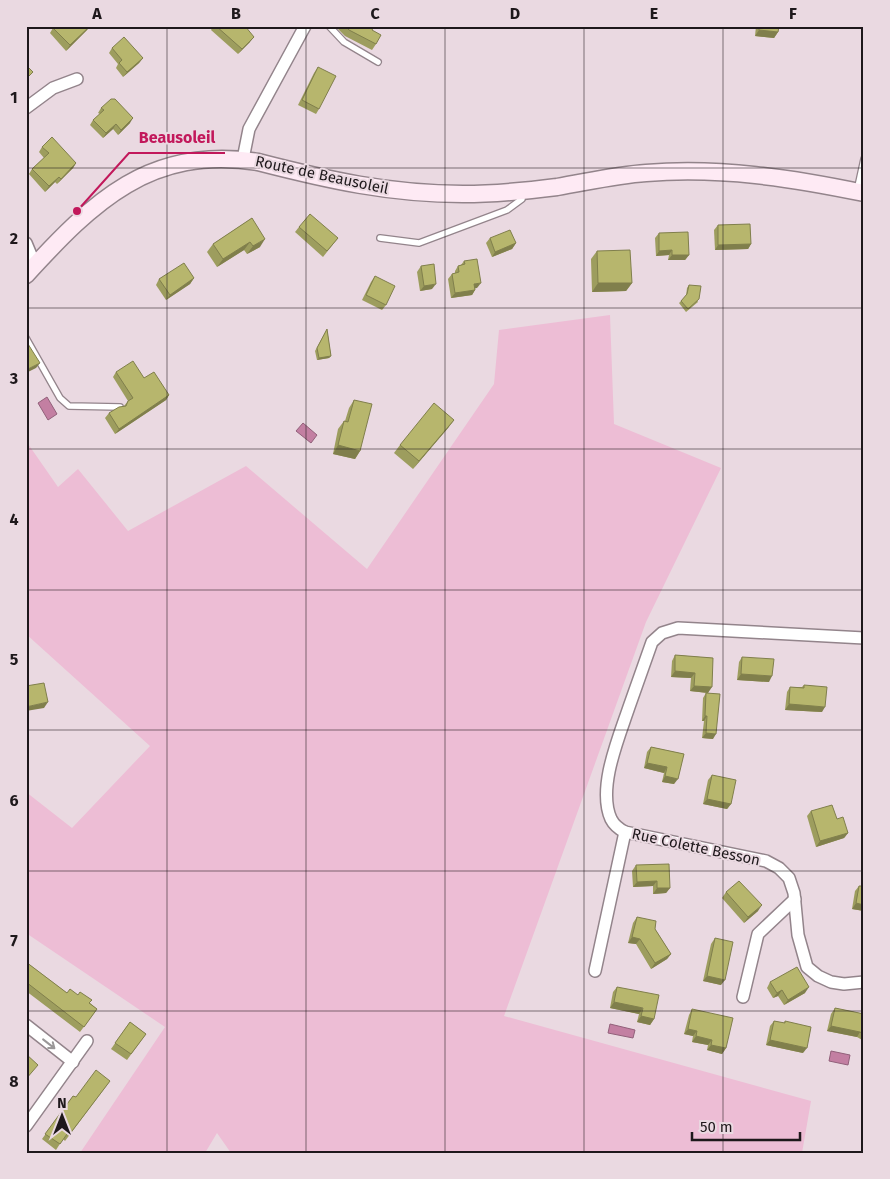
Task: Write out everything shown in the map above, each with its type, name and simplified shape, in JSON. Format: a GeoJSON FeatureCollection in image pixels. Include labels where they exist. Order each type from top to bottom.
{"type":"FeatureCollection","features":[{"type":"Feature","properties":{"kind":"main road","name":"Route de Beausoleil"},"geometry":{"type":"LineString","coordinates":[[26,275],[63,236],[101,201],[126,184],[164,168],[209,159],[243,159],[356,186],[420,193],[462,194],[521,191],[646,173],[707,172],[787,178],[860,193]]}},
{"type":"Feature","properties":{"kind":"street"},"geometry":{"type":"LineString","coordinates":[[243,159],[249,129],[305,26]]}},
{"type":"Feature","properties":{"kind":"street"},"geometry":{"type":"LineString","coordinates":[[26,108],[53,88],[77,80]]}},
{"type":"Feature","properties":{"kind":"street"},"geometry":{"type":"LineString","coordinates":[[26,243],[31,255],[38,263]]}},
{"type":"Feature","properties":{"kind":"street"},"geometry":{"type":"LineString","coordinates":[[594,971],[624,832],[616,827],[608,806],[608,781],[612,758],[652,642],[662,632],[678,628],[864,638]]}},
{"type":"Feature","properties":{"kind":"street","name":"Rue Colette Besson"},"geometry":{"type":"LineString","coordinates":[[624,832],[766,861],[779,868],[789,878],[795,899],[798,935],[808,968],[818,976],[831,982],[844,984],[864,982]]}},
{"type":"Feature","properties":{"kind":"street"},"geometry":{"type":"LineString","coordinates":[[744,997],[758,934],[795,899]]}},
{"type":"Feature","properties":{"kind":"street"},"geometry":{"type":"LineString","coordinates":[[26,1026],[73,1062]]}},
{"type":"Feature","properties":{"kind":"street"},"geometry":{"type":"LineString","coordinates":[[26,1126],[86,1041]]}},
{"type":"Feature","properties":{"kind":"lane"},"geometry":{"type":"LineString","coordinates":[[329,26],[344,42],[378,62]]}},
{"type":"Feature","properties":{"kind":"lane"},"geometry":{"type":"LineString","coordinates":[[860,193],[864,159]]}},
{"type":"Feature","properties":{"kind":"lane"},"geometry":{"type":"LineString","coordinates":[[380,238],[419,243],[507,210],[522,199],[521,191]]}},
{"type":"Feature","properties":{"kind":"lane"},"geometry":{"type":"LineString","coordinates":[[26,338],[60,398],[69,406],[120,406]]}},
{"type":"Feature","properties":{"kind":"shaded area"},"geometry":{"type":"Polygon","coordinates":[[[610,315],[614,424],[721,468],[646,622],[504,1016],[811,1101],[802,1153],[231,1153],[217,1133],[205,1153],[80,1153],[165,1027],[26,933],[26,792],[72,828],[150,746],[26,634],[26,441],[58,487],[78,469],[128,531],[246,466],[367,569],[494,384],[499,330],[610,315]]]}},
{"type":"Feature","properties":{"kind":"shaded area"},"geometry":{"type":"Polygon","coordinates":[[[47,397],[57,414],[48,420],[38,403],[47,397]]]}},
{"type":"Feature","properties":{"kind":"shaded area"},"geometry":{"type":"Polygon","coordinates":[[[303,423],[317,435],[311,443],[296,431],[303,423]]]}},
{"type":"Feature","properties":{"kind":"shaded area"},"geometry":{"type":"Polygon","coordinates":[[[610,1024],[635,1030],[633,1038],[608,1033],[610,1024]]]}},
{"type":"Feature","properties":{"kind":"shaded area"},"geometry":{"type":"Polygon","coordinates":[[[831,1051],[850,1055],[848,1065],[829,1061],[831,1051]]]}},
{"type":"Feature","properties":{"kind":"building"},"geometry":{"type":"Polygon","coordinates":[[[55,26],[90,26],[70,45],[53,28],[55,26]]]}},
{"type":"Feature","properties":{"kind":"building"},"geometry":{"type":"Polygon","coordinates":[[[216,26],[245,26],[254,37],[242,49],[216,26]]]}},
{"type":"Feature","properties":{"kind":"building"},"geometry":{"type":"Polygon","coordinates":[[[345,26],[374,26],[372,30],[381,35],[376,44],[345,26]]]}},
{"type":"Feature","properties":{"kind":"building"},"geometry":{"type":"Polygon","coordinates":[[[759,26],[779,26],[778,32],[759,30],[759,26]]]}},
{"type":"Feature","properties":{"kind":"building"},"geometry":{"type":"Polygon","coordinates":[[[124,37],[143,58],[127,72],[119,63],[122,60],[112,48],[124,37]]]}},
{"type":"Feature","properties":{"kind":"building"},"geometry":{"type":"Polygon","coordinates":[[[26,65],[33,72],[26,79],[26,65]]]}},
{"type":"Feature","properties":{"kind":"building"},"geometry":{"type":"Polygon","coordinates":[[[318,67],[336,76],[319,109],[302,100],[318,67]]]}},
{"type":"Feature","properties":{"kind":"building"},"geometry":{"type":"Polygon","coordinates":[[[111,99],[115,99],[133,118],[121,130],[116,124],[106,133],[93,120],[104,110],[101,108],[111,99]]]}},
{"type":"Feature","properties":{"kind":"building"},"geometry":{"type":"Polygon","coordinates":[[[52,137],[76,163],[61,179],[59,177],[49,186],[32,169],[49,153],[42,147],[52,137]]]}},
{"type":"Feature","properties":{"kind":"building"},"geometry":{"type":"Polygon","coordinates":[[[310,214],[338,238],[327,251],[299,227],[310,214]]]}},
{"type":"Feature","properties":{"kind":"building"},"geometry":{"type":"Polygon","coordinates":[[[252,218],[265,239],[253,246],[250,242],[223,259],[213,244],[252,218]]]}},
{"type":"Feature","properties":{"kind":"building"},"geometry":{"type":"Polygon","coordinates":[[[750,224],[751,244],[718,245],[718,225],[750,224]]]}},
{"type":"Feature","properties":{"kind":"building"},"geometry":{"type":"Polygon","coordinates":[[[510,230],[516,243],[495,252],[490,238],[510,230]]]}},
{"type":"Feature","properties":{"kind":"building"},"geometry":{"type":"Polygon","coordinates":[[[688,232],[689,255],[672,255],[672,250],[659,251],[659,233],[688,232]]]}},
{"type":"Feature","properties":{"kind":"building"},"geometry":{"type":"Polygon","coordinates":[[[630,250],[632,283],[598,283],[597,251],[630,250]]]}},
{"type":"Feature","properties":{"kind":"building"},"geometry":{"type":"Polygon","coordinates":[[[477,259],[481,283],[474,284],[475,290],[455,293],[452,274],[459,272],[458,266],[465,264],[464,261],[477,259]]]}},
{"type":"Feature","properties":{"kind":"building"},"geometry":{"type":"Polygon","coordinates":[[[184,263],[194,278],[170,295],[159,279],[184,263]]]}},
{"type":"Feature","properties":{"kind":"building"},"geometry":{"type":"Polygon","coordinates":[[[434,264],[436,284],[424,286],[421,266],[434,264]]]}},
{"type":"Feature","properties":{"kind":"building"},"geometry":{"type":"Polygon","coordinates":[[[375,276],[395,286],[386,305],[366,295],[375,276]]]}},
{"type":"Feature","properties":{"kind":"building"},"geometry":{"type":"Polygon","coordinates":[[[689,285],[701,286],[699,299],[688,309],[681,301],[687,294],[689,285]]]}},
{"type":"Feature","properties":{"kind":"building"},"geometry":{"type":"Polygon","coordinates":[[[327,329],[331,356],[319,358],[317,348],[327,329]]]}},
{"type":"Feature","properties":{"kind":"building"},"geometry":{"type":"Polygon","coordinates":[[[28,344],[40,363],[26,370],[26,345],[28,344]]]}},
{"type":"Feature","properties":{"kind":"building"},"geometry":{"type":"Polygon","coordinates":[[[133,361],[144,378],[154,372],[169,395],[119,429],[109,413],[119,407],[126,406],[128,401],[133,398],[116,372],[133,361]]]}},
{"type":"Feature","properties":{"kind":"building"},"geometry":{"type":"Polygon","coordinates":[[[354,400],[372,404],[360,451],[338,445],[344,421],[348,422],[354,400]]]}},
{"type":"Feature","properties":{"kind":"building"},"geometry":{"type":"Polygon","coordinates":[[[434,403],[454,420],[419,461],[400,445],[434,403]]]}},
{"type":"Feature","properties":{"kind":"building"},"geometry":{"type":"Polygon","coordinates":[[[675,655],[713,658],[712,687],[694,686],[695,673],[675,671],[675,655]]]}},
{"type":"Feature","properties":{"kind":"building"},"geometry":{"type":"Polygon","coordinates":[[[742,657],[774,659],[772,676],[741,674],[742,657]]]}},
{"type":"Feature","properties":{"kind":"building"},"geometry":{"type":"Polygon","coordinates":[[[44,683],[48,702],[26,707],[26,686],[44,683]]]}},
{"type":"Feature","properties":{"kind":"building"},"geometry":{"type":"Polygon","coordinates":[[[804,685],[827,687],[825,707],[789,704],[790,687],[804,688],[804,685]]]}},
{"type":"Feature","properties":{"kind":"building"},"geometry":{"type":"Polygon","coordinates":[[[706,693],[720,694],[716,734],[706,733],[706,693]]]}},
{"type":"Feature","properties":{"kind":"building"},"geometry":{"type":"Polygon","coordinates":[[[651,747],[684,754],[678,779],[665,776],[667,767],[647,763],[651,747]]]}},
{"type":"Feature","properties":{"kind":"building"},"geometry":{"type":"Polygon","coordinates":[[[712,775],[736,780],[731,804],[707,799],[712,775]]]}},
{"type":"Feature","properties":{"kind":"building"},"geometry":{"type":"Polygon","coordinates":[[[832,805],[837,819],[843,817],[848,833],[820,841],[811,811],[832,805]]]}},
{"type":"Feature","properties":{"kind":"building"},"geometry":{"type":"Polygon","coordinates":[[[669,864],[670,888],[657,888],[657,881],[637,882],[636,865],[669,864]]]}},
{"type":"Feature","properties":{"kind":"building"},"geometry":{"type":"Polygon","coordinates":[[[739,881],[762,905],[748,917],[726,892],[739,881]]]}},
{"type":"Feature","properties":{"kind":"building"},"geometry":{"type":"Polygon","coordinates":[[[859,886],[864,886],[864,905],[856,903],[859,886]]]}},
{"type":"Feature","properties":{"kind":"building"},"geometry":{"type":"Polygon","coordinates":[[[637,917],[656,921],[655,929],[671,954],[655,963],[640,939],[632,937],[637,917]]]}},
{"type":"Feature","properties":{"kind":"building"},"geometry":{"type":"Polygon","coordinates":[[[715,938],[733,942],[725,980],[707,976],[715,938]]]}},
{"type":"Feature","properties":{"kind":"building"},"geometry":{"type":"Polygon","coordinates":[[[26,962],[67,993],[70,989],[78,995],[80,992],[92,1000],[89,1003],[97,1009],[84,1027],[26,982],[26,962]]]}},
{"type":"Feature","properties":{"kind":"building"},"geometry":{"type":"Polygon","coordinates":[[[797,967],[809,987],[788,1000],[782,990],[777,993],[770,982],[797,967]]]}},
{"type":"Feature","properties":{"kind":"building"},"geometry":{"type":"Polygon","coordinates":[[[617,987],[659,995],[654,1019],[641,1016],[643,1008],[614,1002],[617,987]]]}},
{"type":"Feature","properties":{"kind":"building"},"geometry":{"type":"Polygon","coordinates":[[[835,1008],[864,1014],[864,1034],[831,1026],[835,1008]]]}},
{"type":"Feature","properties":{"kind":"building"},"geometry":{"type":"Polygon","coordinates":[[[692,1009],[733,1018],[726,1048],[711,1045],[712,1040],[696,1036],[697,1031],[688,1029],[692,1009]]]}},
{"type":"Feature","properties":{"kind":"building"},"geometry":{"type":"Polygon","coordinates":[[[774,1021],[785,1023],[785,1021],[811,1027],[807,1048],[770,1040],[774,1021]]]}},
{"type":"Feature","properties":{"kind":"building"},"geometry":{"type":"Polygon","coordinates":[[[130,1022],[146,1034],[131,1054],[115,1043],[130,1022]]]}},
{"type":"Feature","properties":{"kind":"building"},"geometry":{"type":"Polygon","coordinates":[[[26,1054],[38,1065],[26,1079],[26,1054]]]}},
{"type":"Feature","properties":{"kind":"building"},"geometry":{"type":"Polygon","coordinates":[[[96,1070],[110,1081],[60,1144],[45,1134],[73,1096],[76,1097],[96,1070]]]}},
{"type":"Feature","properties":{"kind":"place","name":"Beausoleil"},"geometry":{"type":"Point","coordinates":[77,211]}}]}
